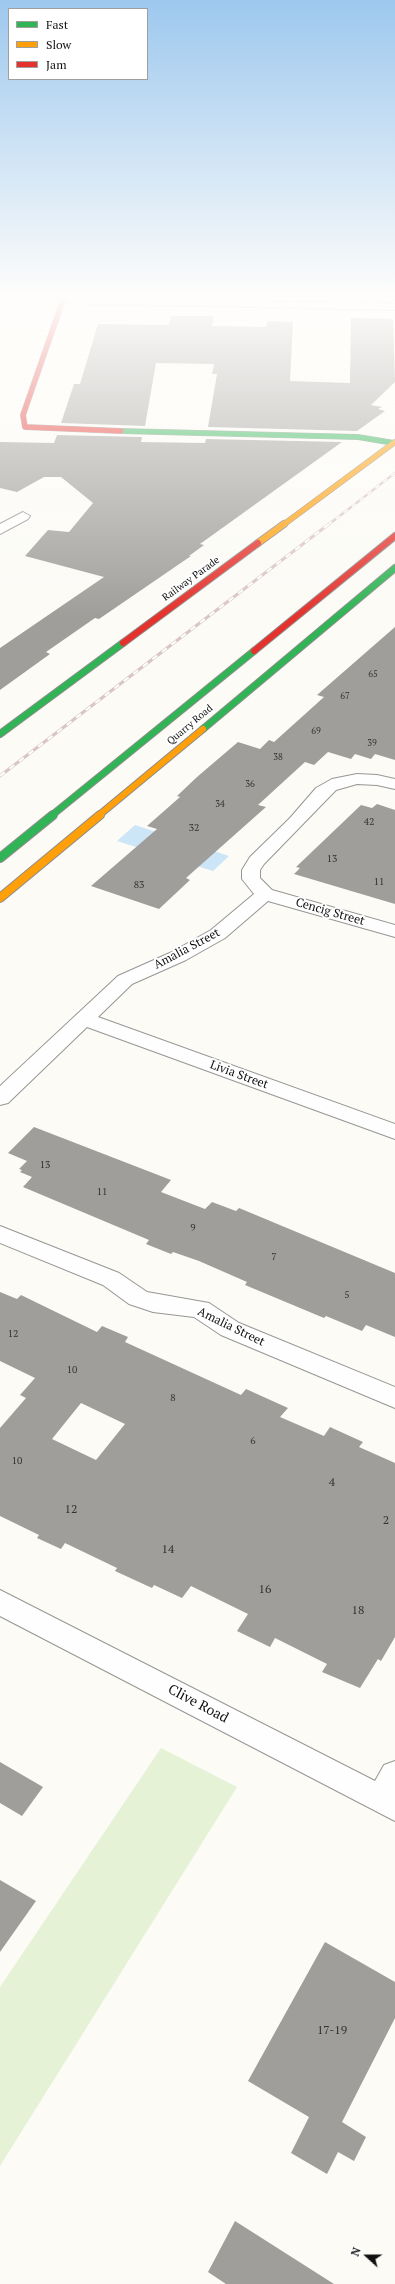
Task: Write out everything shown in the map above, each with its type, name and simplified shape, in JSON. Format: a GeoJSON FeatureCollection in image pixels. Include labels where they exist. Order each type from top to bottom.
{"type":"FeatureCollection","features":[{"type":"Feature","properties":{"kind":"street"},"geometry":{"type":"LineString","coordinates":[[27,404],[23,415],[25,426],[38,429],[358,437],[394,442]]}},
{"type":"Feature","properties":{"kind":"street","name":"Railway Parade"},"geometry":{"type":"LineString","coordinates":[[0,734],[394,442]]}},
{"type":"Feature","properties":{"kind":"street"},"geometry":{"type":"LineString","coordinates":[[0,530],[23,516]]}},
{"type":"Feature","properties":{"kind":"street","name":"Quarry Road"},"geometry":{"type":"LineString","coordinates":[[0,858],[395,536]]}},
{"type":"Feature","properties":{"kind":"street","name":"Quarry Road"},"geometry":{"type":"LineString","coordinates":[[0,898],[395,568]]}},
{"type":"Feature","properties":{"kind":"street"},"geometry":{"type":"LineString","coordinates":[[264,894],[251,879],[251,870],[256,861],[303,816],[322,792],[336,784],[353,780],[372,779],[395,784]]}},
{"type":"Feature","properties":{"kind":"street","name":"Cencig Street"},"geometry":{"type":"LineString","coordinates":[[264,894],[296,901],[395,931]]}},
{"type":"Feature","properties":{"kind":"street","name":"Amalia Street"},"geometry":{"type":"LineString","coordinates":[[0,1098],[125,980],[179,956],[218,934],[264,894]]}},
{"type":"Feature","properties":{"kind":"street","name":"Livia Street"},"geometry":{"type":"LineString","coordinates":[[83,1018],[395,1132]]}},
{"type":"Feature","properties":{"kind":"street","name":"Amalia Street"},"geometry":{"type":"LineString","coordinates":[[0,1234],[111,1279],[138,1298],[153,1303],[200,1309],[230,1328],[395,1398]]}},
{"type":"Feature","properties":{"kind":"street","name":"Clive Road"},"geometry":{"type":"LineString","coordinates":[[0,1602],[390,1794]]}},
{"type":"Feature","properties":{"kind":"green space"},"geometry":{"type":"Polygon","coordinates":[[[161,1748],[237,1787],[0,2166],[0,1987],[161,1748]]]}},
{"type":"Feature","properties":{"kind":"water"},"geometry":{"type":"Polygon","coordinates":[[[135,825],[229,856],[213,871],[117,841],[135,825]]]}},
{"type":"Feature","properties":{"kind":"building"},"geometry":{"type":"Polygon","coordinates":[[[67,404],[149,404],[145,426],[61,423],[67,404]]]}},
{"type":"Feature","properties":{"kind":"building"},"geometry":{"type":"Polygon","coordinates":[[[212,404],[372,404],[371,405],[382,407],[378,409],[385,411],[357,431],[208,427],[212,404]]]}},
{"type":"Feature","properties":{"kind":"building"},"geometry":{"type":"Polygon","coordinates":[[[57,435],[142,437],[141,442],[205,443],[206,439],[342,442],[200,544],[204,545],[189,556],[191,556],[99,619],[95,618],[46,652],[50,654],[0,690],[0,648],[104,577],[25,556],[48,530],[69,532],[93,503],[61,477],[44,477],[17,492],[0,488],[0,442],[54,443],[57,435]]]}},
{"type":"Feature","properties":{"kind":"building"},"geometry":{"type":"Polygon","coordinates":[[[395,627],[395,760],[375,754],[371,759],[355,754],[351,759],[328,752],[314,765],[305,762],[258,805],[266,807],[186,878],[190,880],[159,909],[91,886],[157,829],[147,826],[180,797],[177,796],[197,777],[238,742],[260,749],[269,740],[274,742],[324,697],[317,695],[395,627]]]}},
{"type":"Feature","properties":{"kind":"building"},"geometry":{"type":"Polygon","coordinates":[[[377,804],[395,810],[395,904],[294,874],[300,868],[296,867],[361,805],[372,808],[377,804]]]}},
{"type":"Feature","properties":{"kind":"building"},"geometry":{"type":"Polygon","coordinates":[[[34,1127],[171,1180],[161,1192],[205,1209],[212,1202],[236,1211],[239,1208],[395,1273],[395,1337],[366,1325],[362,1331],[326,1316],[324,1318],[245,1285],[247,1282],[199,1261],[173,1252],[171,1254],[146,1244],[149,1240],[23,1187],[32,1177],[20,1172],[22,1170],[19,1169],[27,1161],[8,1153],[34,1127]]]}},
{"type":"Feature","properties":{"kind":"building"},"geometry":{"type":"Polygon","coordinates":[[[0,1292],[17,1299],[21,1295],[97,1332],[102,1326],[128,1337],[125,1342],[241,1395],[246,1389],[288,1408],[280,1417],[324,1436],[330,1427],[363,1442],[359,1447],[395,1463],[395,1637],[381,1661],[378,1659],[360,1688],[322,1672],[327,1664],[275,1638],[270,1647],[237,1631],[248,1614],[191,1586],[182,1598],[154,1585],[152,1588],[115,1571],[117,1568],[65,1543],[61,1549],[37,1538],[39,1535],[0,1516],[0,1428],[26,1398],[20,1395],[35,1378],[0,1361],[0,1292]],[[81,1403],[52,1439],[96,1460],[125,1424],[81,1403]]]}},
{"type":"Feature","properties":{"kind":"building"},"geometry":{"type":"Polygon","coordinates":[[[0,1762],[43,1787],[22,1816],[0,1803],[0,1762]]]}},
{"type":"Feature","properties":{"kind":"building"},"geometry":{"type":"Polygon","coordinates":[[[0,1880],[36,1901],[0,1952],[0,1880]]]}},
{"type":"Feature","properties":{"kind":"building"},"geometry":{"type":"Polygon","coordinates":[[[325,1942],[395,1982],[395,2018],[342,2122],[366,2137],[354,2161],[338,2152],[327,2174],[291,2153],[309,2117],[248,2081],[325,1942]]]}},
{"type":"Feature","properties":{"kind":"building"},"geometry":{"type":"Polygon","coordinates":[[[235,2221],[334,2284],[226,2284],[208,2272],[235,2221]]]}},
{"type":"Feature","properties":{"kind":"railway"},"geometry":{"type":"LineString","coordinates":[[328,525],[395,473]]}},
{"type":"Feature","properties":{"kind":"railway"},"geometry":{"type":"LineString","coordinates":[[0,776],[329,524]]}},
{"type":"Feature","properties":{"kind":"traffic: fast"},"geometry":{"type":"LineString","coordinates":[[121,431],[358,437],[394,443]]}},
{"type":"Feature","properties":{"kind":"traffic: fast"},"geometry":{"type":"LineString","coordinates":[[203,729],[395,568]]}},
{"type":"Feature","properties":{"kind":"traffic: fast"},"geometry":{"type":"LineString","coordinates":[[0,734],[123,643]]}},
{"type":"Feature","properties":{"kind":"traffic: fast"},"geometry":{"type":"LineString","coordinates":[[0,858],[254,651]]}},
{"type":"Feature","properties":{"kind":"traffic: slow"},"geometry":{"type":"LineString","coordinates":[[258,543],[395,442]]}},
{"type":"Feature","properties":{"kind":"traffic: slow"},"geometry":{"type":"LineString","coordinates":[[0,898],[203,729]]}},
{"type":"Feature","properties":{"kind":"traffic: jam"},"geometry":{"type":"LineString","coordinates":[[27,404],[23,415],[25,427],[121,431]]}},
{"type":"Feature","properties":{"kind":"traffic: jam"},"geometry":{"type":"LineString","coordinates":[[254,651],[395,536]]}},
{"type":"Feature","properties":{"kind":"traffic: jam"},"geometry":{"type":"LineString","coordinates":[[123,643],[258,543]]}}]}
